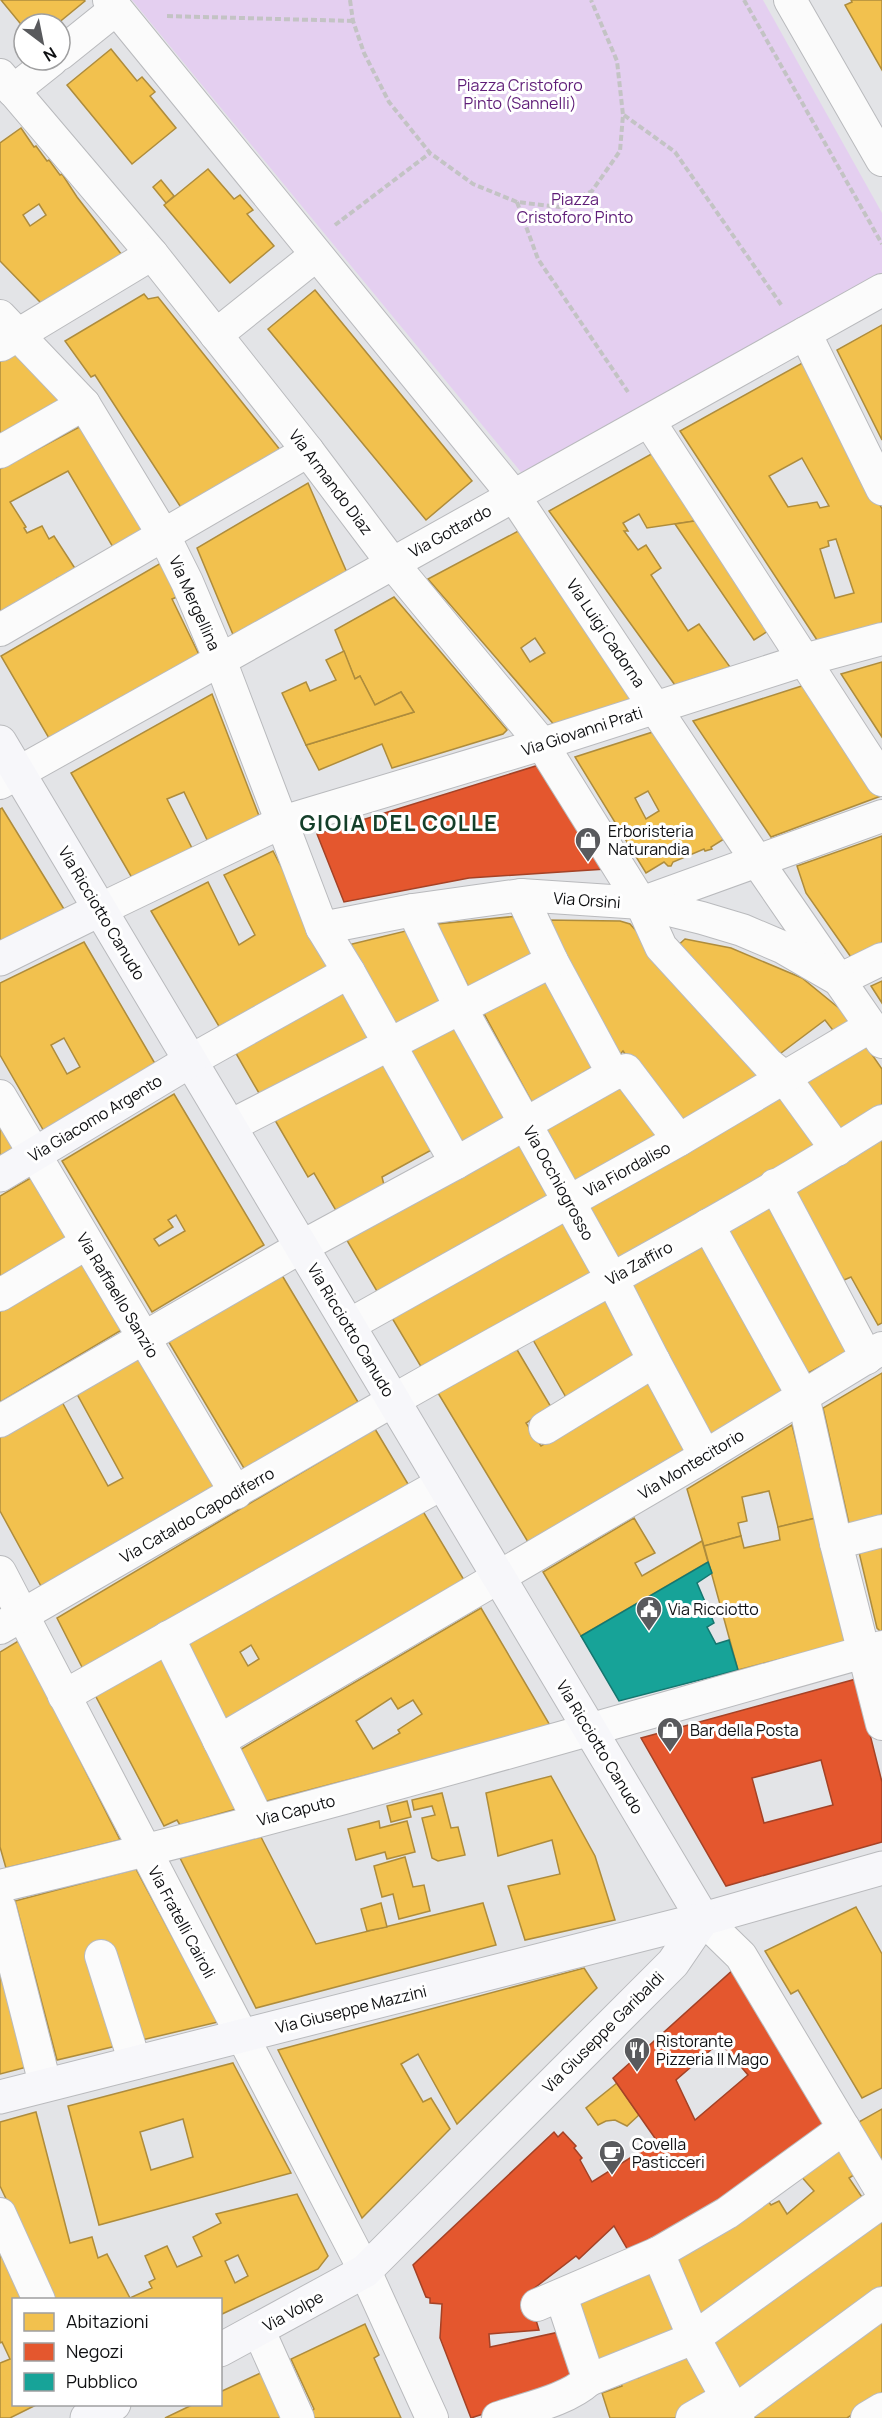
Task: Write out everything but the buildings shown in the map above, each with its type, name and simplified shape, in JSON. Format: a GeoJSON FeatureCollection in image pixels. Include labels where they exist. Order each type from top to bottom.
{"type":"FeatureCollection","features":[{"type":"Feature","properties":{"kind":"main road","name":"Via Ricciotto Canudo"},"geometry":{"type":"LineString","coordinates":[[0,742],[9,777],[99,910],[703,1919]]}},
{"type":"Feature","properties":{"kind":"main road"},"geometry":{"type":"LineString","coordinates":[[0,960],[99,910]]}},
{"type":"Feature","properties":{"kind":"main road","name":"Via Giacomo Argento"},"geometry":{"type":"LineString","coordinates":[[0,1175],[190,1061]]}},
{"type":"Feature","properties":{"kind":"main road"},"geometry":{"type":"LineString","coordinates":[[703,1919],[882,1868]]}},
{"type":"Feature","properties":{"kind":"main road","name":"Via Giuseppe Mazzini"},"geometry":{"type":"LineString","coordinates":[[0,2097],[703,1919]]}},
{"type":"Feature","properties":{"kind":"main road","name":"Via Giuseppe Garibaldi"},"geometry":{"type":"LineString","coordinates":[[365,2271],[673,1962],[703,1919]]}},
{"type":"Feature","properties":{"kind":"main road","name":"Via Volpe"},"geometry":{"type":"LineString","coordinates":[[222,2349],[259,2331],[365,2271]]}},
{"type":"Feature","properties":{"kind":"street"},"geometry":{"type":"LineString","coordinates":[[790,0],[882,160]]}},
{"type":"Feature","properties":{"kind":"street"},"geometry":{"type":"LineString","coordinates":[[72,43],[113,4],[323,242],[514,496]]}},
{"type":"Feature","properties":{"kind":"street"},"geometry":{"type":"LineString","coordinates":[[8,93],[36,72]]}},
{"type":"Feature","properties":{"kind":"street","name":"Via Armando Diaz"},"geometry":{"type":"LineString","coordinates":[[8,93],[152,254],[308,451],[393,564],[542,744],[641,903],[661,947],[768,1064],[784,1077],[837,1150]]}},
{"type":"Feature","properties":{"kind":"street"},"geometry":{"type":"LineString","coordinates":[[216,335],[323,242]]}},
{"type":"Feature","properties":{"kind":"street"},"geometry":{"type":"LineString","coordinates":[[6,332],[152,254]]}},
{"type":"Feature","properties":{"kind":"street","name":"Via Gottardo"},"geometry":{"type":"LineString","coordinates":[[9,777],[514,496],[641,410],[796,323],[882,290]]}},
{"type":"Feature","properties":{"kind":"street"},"geometry":{"type":"LineString","coordinates":[[796,323],[882,489]]}},
{"type":"Feature","properties":{"kind":"street","name":"Via Mergellina"},"geometry":{"type":"LineString","coordinates":[[6,332],[84,404],[164,536],[188,582],[220,660],[322,928],[456,1163]]}},
{"type":"Feature","properties":{"kind":"street"},"geometry":{"type":"LineString","coordinates":[[0,452],[84,404]]}},
{"type":"Feature","properties":{"kind":"street"},"geometry":{"type":"LineString","coordinates":[[641,410],[882,780]]}},
{"type":"Feature","properties":{"kind":"street"},"geometry":{"type":"LineString","coordinates":[[0,630],[308,451]]}},
{"type":"Feature","properties":{"kind":"street","name":"Via Luigi Cadorna"},"geometry":{"type":"LineString","coordinates":[[514,496],[757,861]]}},
{"type":"Feature","properties":{"kind":"street","name":"Via Giovanni Prati"},"geometry":{"type":"LineString","coordinates":[[99,910],[282,822],[542,744],[804,660],[882,639]]}},
{"type":"Feature","properties":{"kind":"street"},"geometry":{"type":"LineString","coordinates":[[641,903],[882,816]]}},
{"type":"Feature","properties":{"kind":"street","name":"Via Orsini"},"geometry":{"type":"LineString","coordinates":[[757,861],[877,1034]]}},
{"type":"Feature","properties":{"kind":"street"},"geometry":{"type":"LineString","coordinates":[[521,895],[552,961],[613,1074]]}},
{"type":"Feature","properties":{"kind":"street","name":"Via Orsini"},"geometry":{"type":"LineString","coordinates":[[322,928],[413,909],[521,895],[641,903],[742,930],[782,947],[839,980]]}},
{"type":"Feature","properties":{"kind":"street","name":"Via Occhiogrosso"},"geometry":{"type":"LineString","coordinates":[[413,909],[460,1007],[612,1279],[705,1456]]}},
{"type":"Feature","properties":{"kind":"street"},"geometry":{"type":"LineString","coordinates":[[839,980],[882,959]]}},
{"type":"Feature","properties":{"kind":"street"},"geometry":{"type":"LineString","coordinates":[[230,1126],[552,961]]}},
{"type":"Feature","properties":{"kind":"street"},"geometry":{"type":"LineString","coordinates":[[190,1061],[349,972]]}},
{"type":"Feature","properties":{"kind":"street","name":"Via Fiordaliso"},"geometry":{"type":"LineString","coordinates":[[349,1325],[679,1140],[784,1077],[877,1034]]}},
{"type":"Feature","properties":{"kind":"street"},"geometry":{"type":"LineString","coordinates":[[0,1421],[301,1247],[613,1074],[626,1070],[679,1140]]}},
{"type":"Feature","properties":{"kind":"street","name":"Via Raffaello Sanzio"},"geometry":{"type":"LineString","coordinates":[[0,1096],[236,1493]]}},
{"type":"Feature","properties":{"kind":"street","name":"Via Zaffiro"},"geometry":{"type":"LineString","coordinates":[[393,1401],[708,1225],[837,1150],[882,1121]]}},
{"type":"Feature","properties":{"kind":"street"},"geometry":{"type":"LineString","coordinates":[[775,1185],[874,1353]]}},
{"type":"Feature","properties":{"kind":"street"},"geometry":{"type":"LineString","coordinates":[[708,1225],[803,1396],[836,1543],[873,1649],[882,1724]]}},
{"type":"Feature","properties":{"kind":"street"},"geometry":{"type":"LineString","coordinates":[[0,1295],[87,1243]]}},
{"type":"Feature","properties":{"kind":"street","name":"Via Montecitorio"},"geometry":{"type":"LineString","coordinates":[[219,1742],[705,1456],[874,1353]]}},
{"type":"Feature","properties":{"kind":"street"},"geometry":{"type":"LineString","coordinates":[[545,1428],[654,1361]]}},
{"type":"Feature","properties":{"kind":"street","name":"Via Cataldo Capodiferro"},"geometry":{"type":"LineString","coordinates":[[11,1622],[393,1401]]}},
{"type":"Feature","properties":{"kind":"street"},"geometry":{"type":"LineString","coordinates":[[64,1696],[443,1484]]}},
{"type":"Feature","properties":{"kind":"street"},"geometry":{"type":"LineString","coordinates":[[836,1543],[882,1531]]}},
{"type":"Feature","properties":{"kind":"street","name":"Via Fratelli Cairoli"},"geometry":{"type":"LineString","coordinates":[[0,1572],[11,1622],[64,1696],[365,2271],[432,2418]]}},
{"type":"Feature","properties":{"kind":"street"},"geometry":{"type":"LineString","coordinates":[[168,1637],[258,1820]]}},
{"type":"Feature","properties":{"kind":"street","name":"Via Caputo"},"geometry":{"type":"LineString","coordinates":[[0,1886],[145,1852],[591,1731],[873,1649]]}},
{"type":"Feature","properties":{"kind":"street"},"geometry":{"type":"LineString","coordinates":[[0,1908],[45,2084]]}},
{"type":"Feature","properties":{"kind":"street"},"geometry":{"type":"LineString","coordinates":[[703,1919],[741,1956],[882,2192]]}},
{"type":"Feature","properties":{"kind":"street"},"geometry":{"type":"LineString","coordinates":[[101,1956],[135,2063]]}},
{"type":"Feature","properties":{"kind":"street"},"geometry":{"type":"LineString","coordinates":[[576,2398],[549,2301],[658,2253],[727,2213],[844,2128]]}},
{"type":"Feature","properties":{"kind":"street"},"geometry":{"type":"LineString","coordinates":[[498,2418],[576,2398],[694,2338],[882,2202]]}},
{"type":"Feature","properties":{"kind":"street"},"geometry":{"type":"LineString","coordinates":[[0,2214],[38,2298]]}},
{"type":"Feature","properties":{"kind":"street"},"geometry":{"type":"LineString","coordinates":[[658,2253],[694,2338],[733,2409]]}},
{"type":"Feature","properties":{"kind":"street"},"geometry":{"type":"LineString","coordinates":[[692,2418],[733,2409],[882,2303]]}},
{"type":"Feature","properties":{"kind":"street"},"geometry":{"type":"LineString","coordinates":[[259,2331],[298,2418]]}},
{"type":"Feature","properties":{"kind":"street"},"geometry":{"type":"LineString","coordinates":[[867,2418],[882,2409]]}},
{"type":"Feature","properties":{"kind":"path"},"geometry":{"type":"LineString","coordinates":[[350,0],[352,21],[364,53],[389,102],[430,153],[473,184],[517,202],[559,207],[592,191],[620,150],[623,115],[617,61],[591,0]]}},
{"type":"Feature","properties":{"kind":"path"},"geometry":{"type":"LineString","coordinates":[[744,0],[882,244]]}},
{"type":"Feature","properties":{"kind":"path"},"geometry":{"type":"LineString","coordinates":[[156,15],[352,21]]}},
{"type":"Feature","properties":{"kind":"path"},"geometry":{"type":"LineString","coordinates":[[623,115],[675,152],[796,323]]}},
{"type":"Feature","properties":{"kind":"path"},"geometry":{"type":"LineString","coordinates":[[323,242],[430,153]]}},
{"type":"Feature","properties":{"kind":"path"},"geometry":{"type":"LineString","coordinates":[[517,202],[538,259],[641,410]]}},
{"type":"Feature","properties":{"kind":"green space","name":"Piazza Cristoforo Pinto"},"geometry":{"type":"Polygon","coordinates":[[[132,0],[763,0],[882,213],[882,279],[525,477],[132,0]]]}},
{"type":"Feature","properties":{"kind":"place","name":"Erboristeria Naturandia"},"geometry":{"type":"Point","coordinates":[588,863]}},
{"type":"Feature","properties":{"kind":"place","name":"Via Ricciotto"},"geometry":{"type":"Point","coordinates":[649,1632]}},
{"type":"Feature","properties":{"kind":"place","name":"Bar della Posta"},"geometry":{"type":"Point","coordinates":[670,1753]}},
{"type":"Feature","properties":{"kind":"place","name":"Ristorante Pizzeria Il Mago"},"geometry":{"type":"Point","coordinates":[637,2073]}},
{"type":"Feature","properties":{"kind":"place","name":"Covella Pasticceri"},"geometry":{"type":"Point","coordinates":[612,2176]}},
{"type":"Feature","properties":{"kind":"district","name":"GIOIA DEL COLLE"},"geometry":{"type":"Point","coordinates":[399,823]}},
{"type":"Feature","properties":{"kind":"park label","name":"Piazza Cristoforo Pinto (Sannelli)"},"geometry":{"type":"Point","coordinates":[520,94]}}]}
